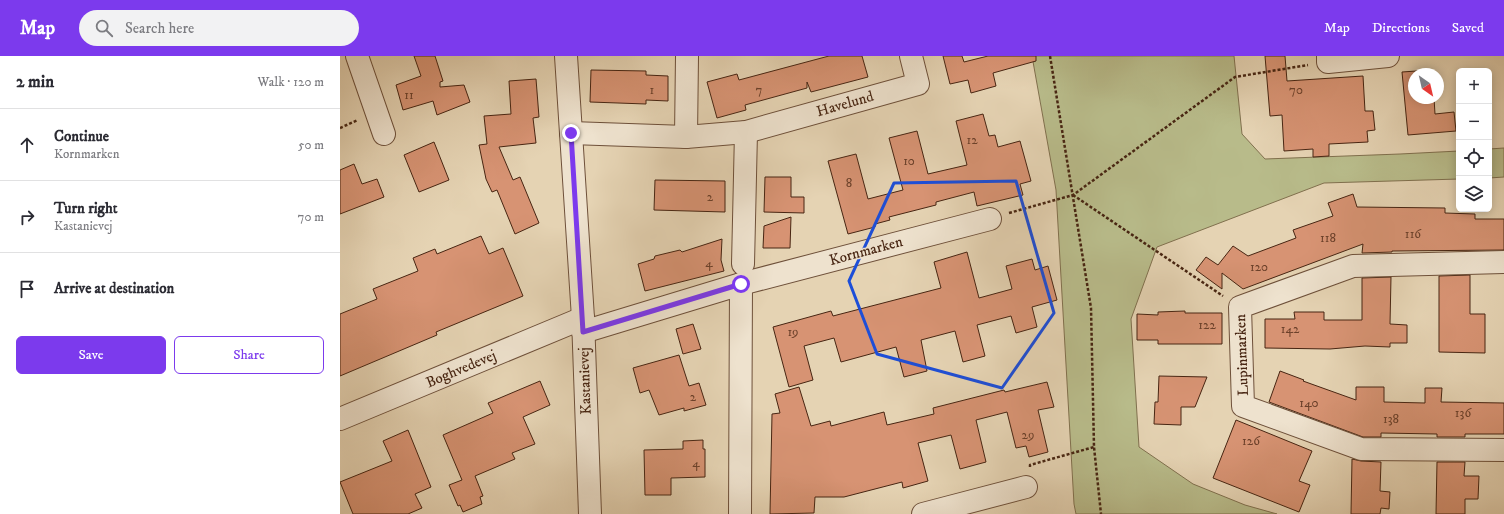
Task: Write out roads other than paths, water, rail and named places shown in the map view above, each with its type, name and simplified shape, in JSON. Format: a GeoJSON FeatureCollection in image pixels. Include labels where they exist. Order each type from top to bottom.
{"type":"FeatureCollection","features":[{"type":"Feature","properties":{"kind":"street"},"geometry":{"type":"LineString","coordinates":[[357,56],[384,134]]}},
{"type":"Feature","properties":{"kind":"street","name":"Kastanievej"},"geometry":{"type":"LineString","coordinates":[[566,56],[583,325],[590,514]]}},
{"type":"Feature","properties":{"kind":"street"},"geometry":{"type":"LineString","coordinates":[[686,137],[687,56]]}},
{"type":"Feature","properties":{"kind":"street","name":"Havelund"},"geometry":{"type":"LineString","coordinates":[[571,133],[686,137],[746,132],[918,84],[911,56]]}},
{"type":"Feature","properties":{"kind":"street"},"geometry":{"type":"LineString","coordinates":[[1328,59],[1388,56]]}},
{"type":"Feature","properties":{"kind":"street"},"geometry":{"type":"LineString","coordinates":[[740,514],[742,274],[746,132]]}},
{"type":"Feature","properties":{"kind":"street","name":"Kornmarken"},"geometry":{"type":"LineString","coordinates":[[583,325],[742,274],[990,219]]}},
{"type":"Feature","properties":{"kind":"street","name":"Lupinmarken"},"geometry":{"type":"LineString","coordinates":[[1504,262],[1353,266],[1240,307],[1243,406],[1360,449],[1504,450]]}},
{"type":"Feature","properties":{"kind":"street","name":"Boghvedevej"},"geometry":{"type":"LineString","coordinates":[[340,419],[583,325]]}},
{"type":"Feature","properties":{"kind":"street"},"geometry":{"type":"LineString","coordinates":[[923,514],[1026,488]]}}]}
